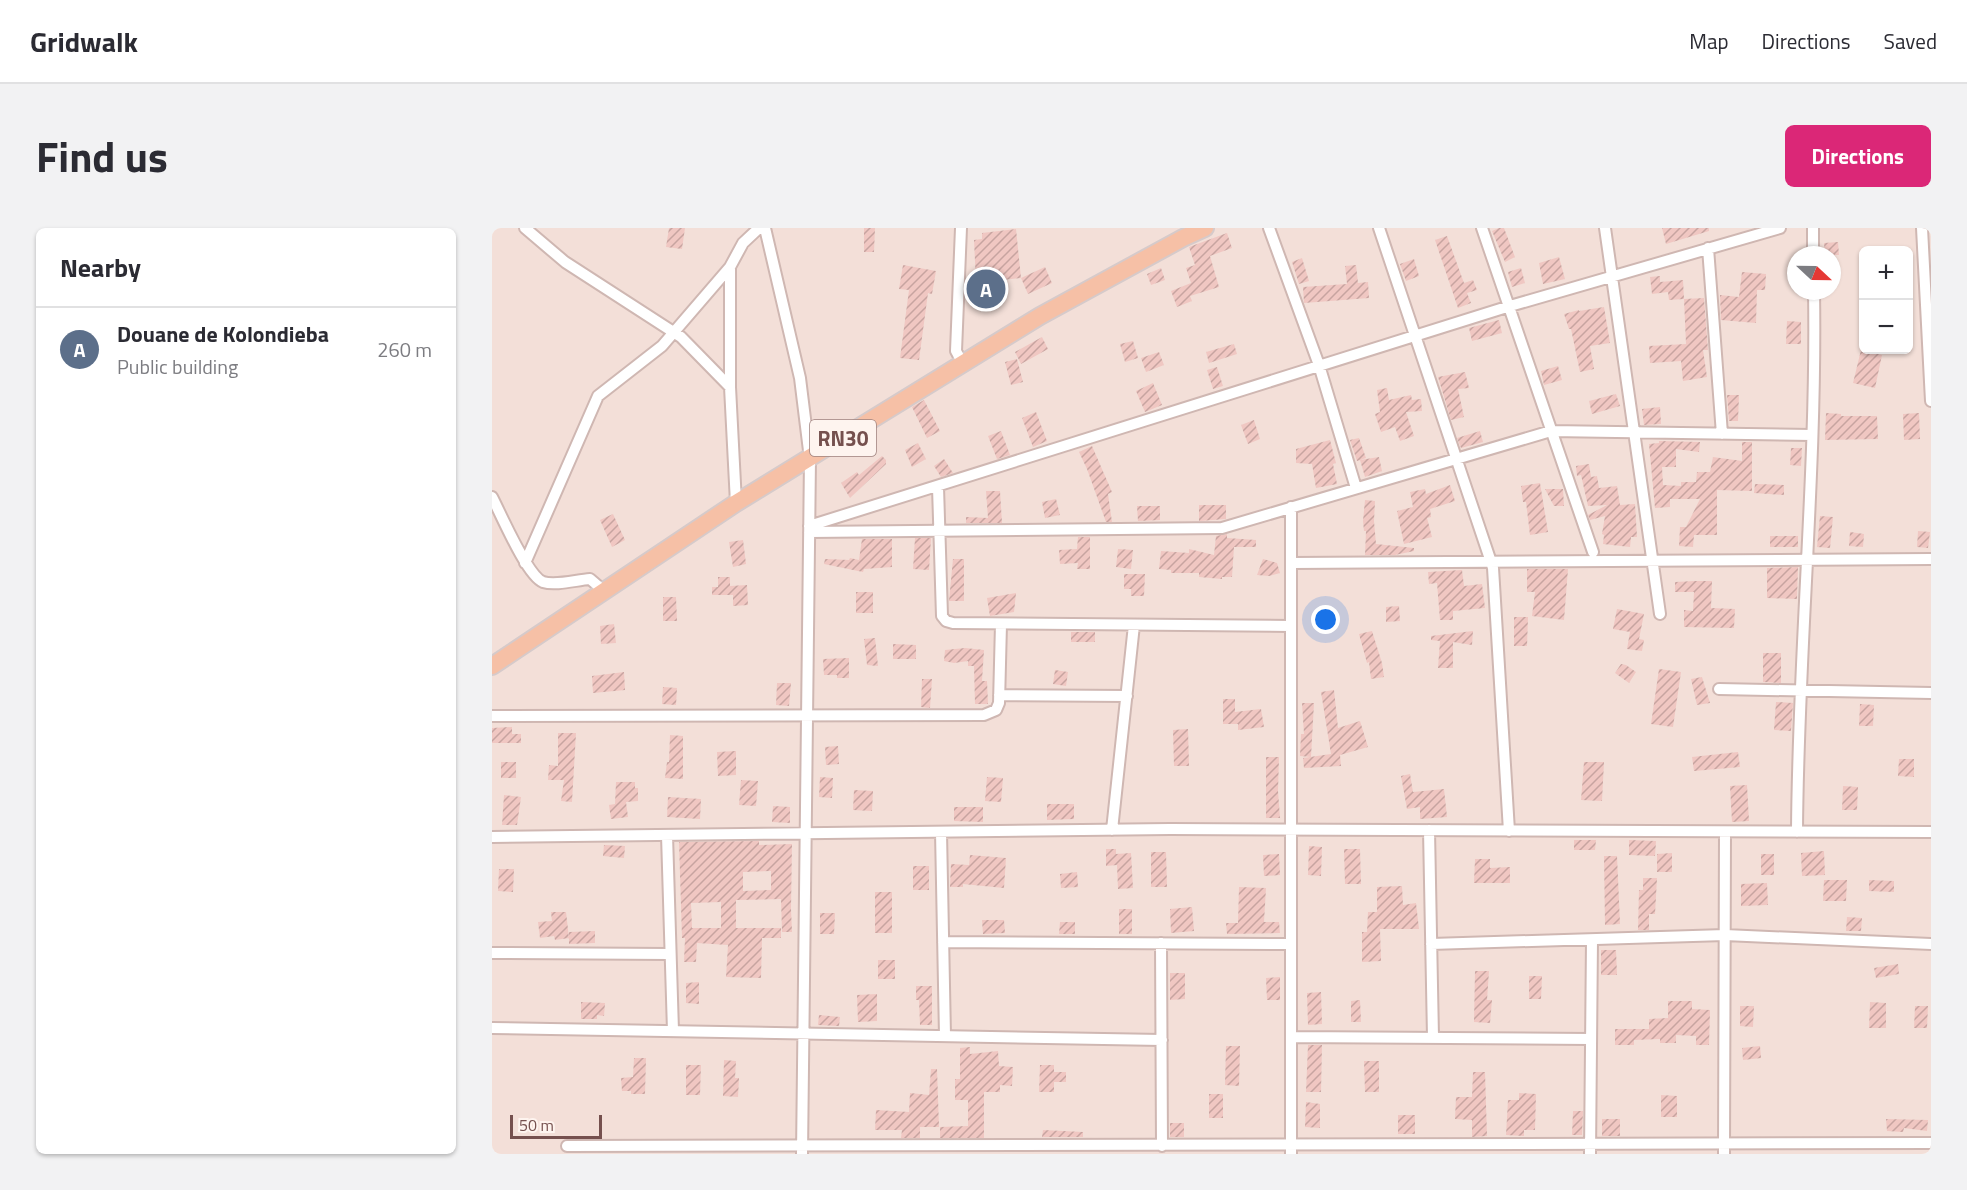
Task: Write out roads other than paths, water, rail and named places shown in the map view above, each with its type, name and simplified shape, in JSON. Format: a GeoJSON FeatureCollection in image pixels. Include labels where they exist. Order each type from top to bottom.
{"type":"FeatureCollection","features":[{"type":"Feature","properties":{"kind":"main road","name":"RN30"},"geometry":{"type":"LineString","coordinates":[[492,666],[735,504],[1040,316],[1205,228]]}},
{"type":"Feature","properties":{"kind":"street"},"geometry":{"type":"LineString","coordinates":[[525,228],[565,262],[681,337],[729,387]]}},
{"type":"Feature","properties":{"kind":"street"},"geometry":{"type":"LineString","coordinates":[[525,563],[598,396],[662,346],[730,267],[743,243],[759,228]]}},
{"type":"Feature","properties":{"kind":"street"},"geometry":{"type":"LineString","coordinates":[[765,228],[800,378],[810,459],[802,1150]]}},
{"type":"Feature","properties":{"kind":"street"},"geometry":{"type":"LineString","coordinates":[[961,228],[956,351],[963,364]]}},
{"type":"Feature","properties":{"kind":"street"},"geometry":{"type":"LineString","coordinates":[[1269,228],[1319,365],[1356,488]]}},
{"type":"Feature","properties":{"kind":"street"},"geometry":{"type":"LineString","coordinates":[[1379,228],[1493,568],[1509,831]]}},
{"type":"Feature","properties":{"kind":"street"},"geometry":{"type":"LineString","coordinates":[[1482,228],[1593,552]]}},
{"type":"Feature","properties":{"kind":"street"},"geometry":{"type":"LineString","coordinates":[[1605,228],[1660,614]]}},
{"type":"Feature","properties":{"kind":"street"},"geometry":{"type":"LineString","coordinates":[[809,529],[1319,365],[1612,275],[1780,228]]}},
{"type":"Feature","properties":{"kind":"street"},"geometry":{"type":"LineString","coordinates":[[1813,228],[1813,246]]}},
{"type":"Feature","properties":{"kind":"street"},"geometry":{"type":"LineString","coordinates":[[1922,228],[1928,292],[1931,401]]}},
{"type":"Feature","properties":{"kind":"street"},"geometry":{"type":"LineString","coordinates":[[1708,248],[1722,434]]}},
{"type":"Feature","properties":{"kind":"street"},"geometry":{"type":"LineString","coordinates":[[730,267],[729,387],[735,504]]}},
{"type":"Feature","properties":{"kind":"street"},"geometry":{"type":"LineString","coordinates":[[1797,832],[1800,690],[1815,364],[1814,300]]}},
{"type":"Feature","properties":{"kind":"street"},"geometry":{"type":"LineString","coordinates":[[809,529],[939,531],[1222,528],[1551,431],[1812,435]]}},
{"type":"Feature","properties":{"kind":"street"},"geometry":{"type":"LineString","coordinates":[[938,487],[942,616],[946,621],[1001,624],[1291,626]]}},
{"type":"Feature","properties":{"kind":"street"},"geometry":{"type":"LineString","coordinates":[[492,497],[529,570],[542,582],[590,579],[604,591]]}},
{"type":"Feature","properties":{"kind":"street"},"geometry":{"type":"LineString","coordinates":[[1291,507],[1291,1149]]}},
{"type":"Feature","properties":{"kind":"street"},"geometry":{"type":"LineString","coordinates":[[1291,563],[1931,559]]}},
{"type":"Feature","properties":{"kind":"street"},"geometry":{"type":"LineString","coordinates":[[492,716],[984,716],[996,710],[999,703],[1001,624]]}},
{"type":"Feature","properties":{"kind":"street"},"geometry":{"type":"LineString","coordinates":[[1112,830],[1134,625]]}},
{"type":"Feature","properties":{"kind":"street"},"geometry":{"type":"LineString","coordinates":[[1719,690],[1931,693]]}},
{"type":"Feature","properties":{"kind":"street"},"geometry":{"type":"LineString","coordinates":[[999,695],[1127,696]]}},
{"type":"Feature","properties":{"kind":"street"},"geometry":{"type":"LineString","coordinates":[[492,837],[1112,830],[1931,832]]}},
{"type":"Feature","properties":{"kind":"street"},"geometry":{"type":"LineString","coordinates":[[1429,830],[1433,1038]]}},
{"type":"Feature","properties":{"kind":"street"},"geometry":{"type":"LineString","coordinates":[[941,832],[945,1036]]}},
{"type":"Feature","properties":{"kind":"street"},"geometry":{"type":"LineString","coordinates":[[1724,1148],[1725,832]]}},
{"type":"Feature","properties":{"kind":"street"},"geometry":{"type":"LineString","coordinates":[[667,835],[673,1031]]}},
{"type":"Feature","properties":{"kind":"street"},"geometry":{"type":"LineString","coordinates":[[1431,944],[1725,935],[1931,944]]}},
{"type":"Feature","properties":{"kind":"street"},"geometry":{"type":"LineString","coordinates":[[1591,1149],[1592,940]]}},
{"type":"Feature","properties":{"kind":"street"},"geometry":{"type":"LineString","coordinates":[[943,942],[1291,944]]}},
{"type":"Feature","properties":{"kind":"street"},"geometry":{"type":"LineString","coordinates":[[1161,943],[1162,1145]]}},
{"type":"Feature","properties":{"kind":"street"},"geometry":{"type":"LineString","coordinates":[[492,953],[670,954]]}},
{"type":"Feature","properties":{"kind":"street"},"geometry":{"type":"LineString","coordinates":[[492,1028],[1162,1040]]}},
{"type":"Feature","properties":{"kind":"street"},"geometry":{"type":"LineString","coordinates":[[1291,1036],[1591,1039]]}},
{"type":"Feature","properties":{"kind":"street"},"geometry":{"type":"LineString","coordinates":[[567,1146],[676,1150],[1162,1145],[1291,1149],[1591,1149],[1931,1143]]}},
{"type":"Feature","properties":{"kind":"place","name":"Douane de Kolondieba"},"geometry":{"type":"Point","coordinates":[986,289]}}]}
